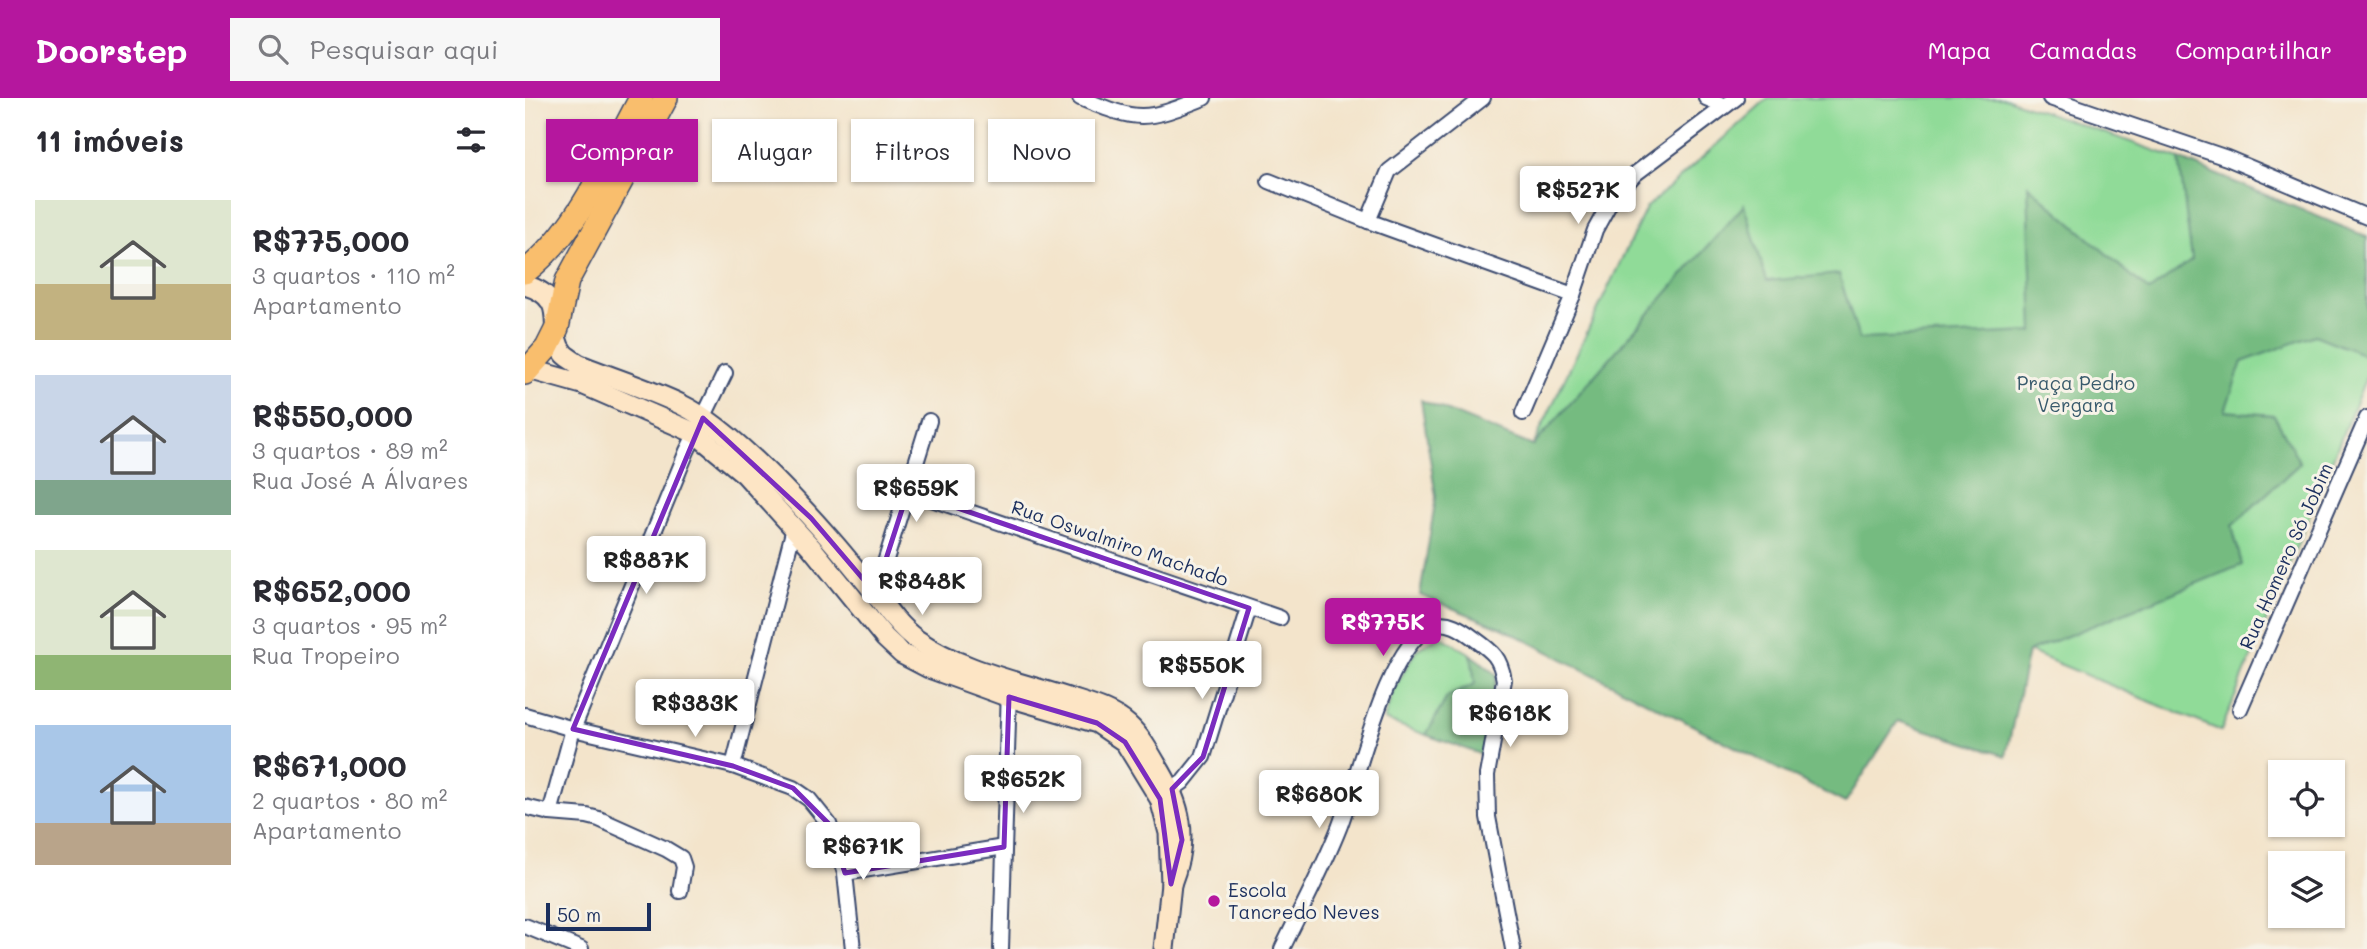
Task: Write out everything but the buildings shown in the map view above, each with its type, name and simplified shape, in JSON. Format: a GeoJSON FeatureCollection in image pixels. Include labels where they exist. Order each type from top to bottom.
{"type":"FeatureCollection","features":[{"type":"Feature","properties":{"kind":"main road"},"geometry":{"type":"LineString","coordinates":[[525,272],[542,259],[566,232],[641,98]]}},
{"type":"Feature","properties":{"kind":"main road"},"geometry":{"type":"LineString","coordinates":[[526,370],[547,348],[557,328],[567,281],[666,98]]}},
{"type":"Feature","properties":{"kind":"street"},"geometry":{"type":"LineString","coordinates":[[1080,98],[1122,115],[1145,117],[1164,114],[1204,98]]}},
{"type":"Feature","properties":{"kind":"street"},"geometry":{"type":"LineString","coordinates":[[1368,221],[1389,171],[1483,98]]}},
{"type":"Feature","properties":{"kind":"street"},"geometry":{"type":"LineString","coordinates":[[1706,98],[1730,102]]}},
{"type":"Feature","properties":{"kind":"street"},"geometry":{"type":"LineString","coordinates":[[2050,98],[2227,158],[2367,217]]}},
{"type":"Feature","properties":{"kind":"street"},"geometry":{"type":"LineString","coordinates":[[1523,412],[1573,295],[1595,230],[1612,199],[1635,174],[1730,102]]}},
{"type":"Feature","properties":{"kind":"street"},"geometry":{"type":"LineString","coordinates":[[1269,181],[1368,221],[1573,295]]}},
{"type":"Feature","properties":{"kind":"street"},"geometry":{"type":"LineString","coordinates":[[525,285],[545,295],[553,305],[561,348],[565,355],[578,364],[684,405],[699,425],[794,528],[885,638],[902,654],[929,668],[1009,688]]}},
{"type":"Feature","properties":{"kind":"street"},"geometry":{"type":"LineString","coordinates":[[526,370],[582,384],[699,425],[715,425],[811,518],[893,617],[916,639],[1009,688],[1097,723],[1125,742],[1166,794],[1171,884],[1164,949]]}},
{"type":"Feature","properties":{"kind":"street"},"geometry":{"type":"LineString","coordinates":[[550,813],[573,729],[699,425],[725,373]]}},
{"type":"Feature","properties":{"kind":"street","name":"Rua Homero Só Jobim"},"geometry":{"type":"LineString","coordinates":[[2240,709],[2367,418]]}},
{"type":"Feature","properties":{"kind":"street"},"geometry":{"type":"LineString","coordinates":[[868,616],[929,421]]}},
{"type":"Feature","properties":{"kind":"street","name":"Rua Oswalmiro Machado"},"geometry":{"type":"LineString","coordinates":[[908,491],[1280,618]]}},
{"type":"Feature","properties":{"kind":"street"},"geometry":{"type":"LineString","coordinates":[[733,766],[794,528]]}},
{"type":"Feature","properties":{"kind":"street"},"geometry":{"type":"LineString","coordinates":[[1166,794],[1183,782],[1203,758],[1249,608]]}},
{"type":"Feature","properties":{"kind":"street"},"geometry":{"type":"LineString","coordinates":[[1282,949],[1339,827],[1384,689],[1414,640],[1432,625],[1445,623],[1458,628],[1493,652],[1502,665],[1504,680],[1487,775],[1488,817],[1513,949]]}},
{"type":"Feature","properties":{"kind":"street"},"geometry":{"type":"LineString","coordinates":[[1001,949],[1009,688]]}},
{"type":"Feature","properties":{"kind":"street"},"geometry":{"type":"LineString","coordinates":[[525,715],[573,729],[733,766],[793,788],[809,799],[829,824],[845,873],[853,949]]}},
{"type":"Feature","properties":{"kind":"street"},"geometry":{"type":"LineString","coordinates":[[525,807],[599,819],[666,849],[681,858],[684,867],[680,891]]}},
{"type":"Feature","properties":{"kind":"street"},"geometry":{"type":"LineString","coordinates":[[845,873],[1004,847]]}},
{"type":"Feature","properties":{"kind":"street"},"geometry":{"type":"LineString","coordinates":[[525,926],[581,949]]}},
{"type":"Feature","properties":{"kind":"highlighted area"},"geometry":{"type":"Polygon","coordinates":[[[703,418],[811,518],[875,593],[908,491],[1249,608],[1203,757],[1172,789],[1182,840],[1171,884],[1160,799],[1125,742],[1097,723],[1009,697],[1004,847],[845,873],[829,824],[793,788],[733,766],[573,729],[703,418]]]}},
{"type":"Feature","properties":{"kind":"green space","name":"Praça Pedro Vergara"},"geometry":{"type":"Polygon","coordinates":[[[1768,98],[2005,98],[2179,159],[2367,237],[2367,375],[2221,731],[1533,446],[1646,208],[1768,98]]]}},
{"type":"Feature","properties":{"kind":"green space","name":"Praça Pedro Vergara"},"geometry":{"type":"Polygon","coordinates":[[[2179,159],[2367,237],[2367,356],[2315,335],[2242,362],[2225,411],[2274,415],[2300,463],[2232,526],[2242,565],[2028,652],[2006,756],[1898,721],[1845,803],[1502,628],[1420,595],[1436,497],[1421,400],[1533,446],[1744,205],[1767,281],[1839,274],[1859,339],[2033,332],[2028,185],[2149,291],[2192,260],[2179,159]]]}},
{"type":"Feature","properties":{"kind":"green space"},"geometry":{"type":"Polygon","coordinates":[[[1440,636],[1471,654],[1497,675],[1483,755],[1384,720],[1393,691],[1416,650],[1440,636]]]}},
{"type":"Feature","properties":{"kind":"green space"},"geometry":{"type":"Polygon","coordinates":[[[1471,654],[1497,675],[1483,755],[1426,735],[1447,697],[1475,684],[1471,654]]]}},
{"type":"Feature","properties":{"kind":"place","name":"Escola Tancredo Neves"},"geometry":{"type":"Point","coordinates":[1214,901]}}]}
